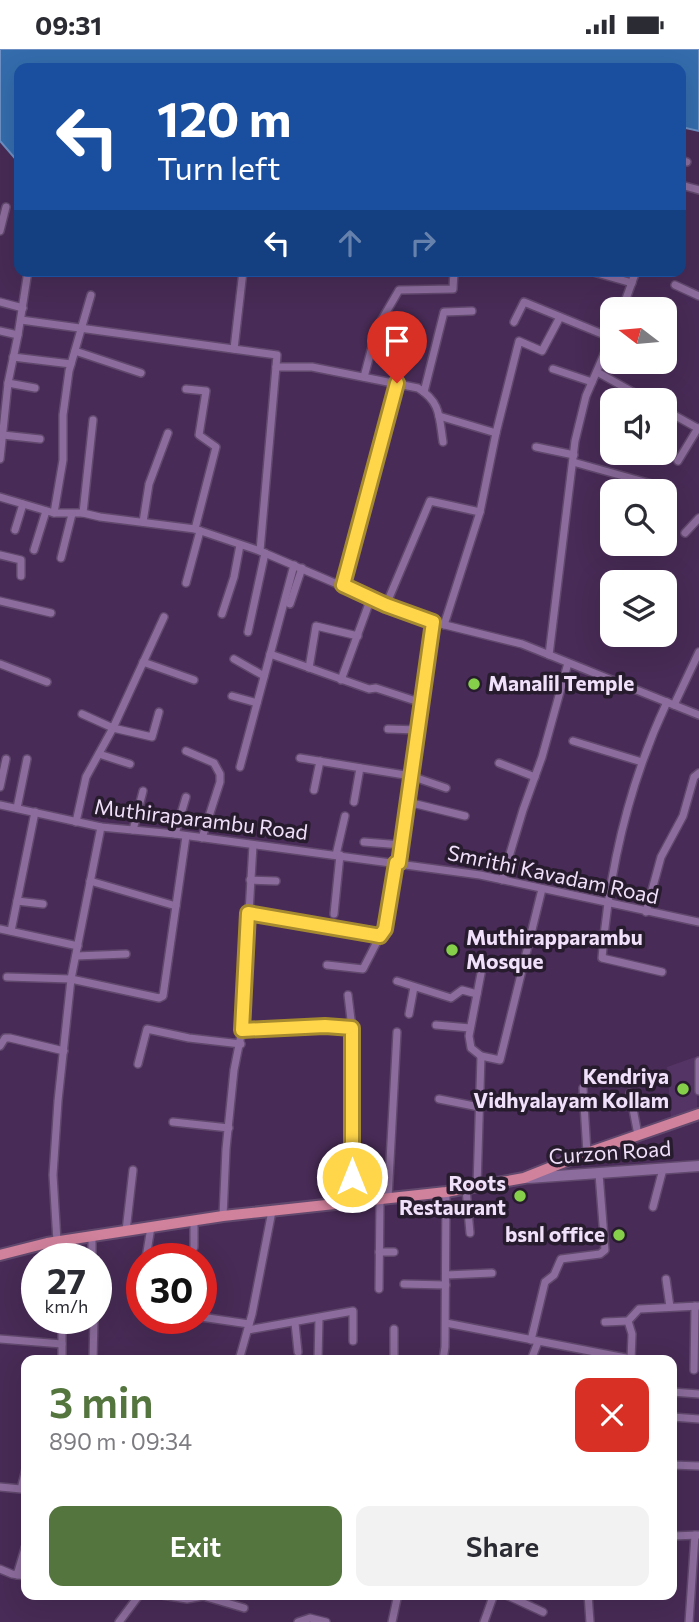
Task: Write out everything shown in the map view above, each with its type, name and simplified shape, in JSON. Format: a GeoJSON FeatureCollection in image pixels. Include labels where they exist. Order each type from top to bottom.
{"type":"FeatureCollection","features":[{"type":"Feature","properties":{"kind":"main road"},"geometry":{"type":"LineString","coordinates":[[0,1255],[56,1242],[194,1220],[446,1192],[524,1178],[699,1114]]}},
{"type":"Feature","properties":{"kind":"main road","name":"Curzon Road"},"geometry":{"type":"LineString","coordinates":[[524,1178],[699,1165]]}},
{"type":"Feature","properties":{"kind":"street"},"geometry":{"type":"LineString","coordinates":[[0,231],[6,207]]}},
{"type":"Feature","properties":{"kind":"street"},"geometry":{"type":"LineString","coordinates":[[0,459],[8,383],[19,335],[27,277]]}},
{"type":"Feature","properties":{"kind":"street"},"geometry":{"type":"LineString","coordinates":[[234,349],[242,277]]}},
{"type":"Feature","properties":{"kind":"street"},"geometry":{"type":"LineString","coordinates":[[364,377],[377,328],[399,290],[453,289],[454,277]]}},
{"type":"Feature","properties":{"kind":"street"},"geometry":{"type":"LineString","coordinates":[[611,277],[632,283]]}},
{"type":"Feature","properties":{"kind":"street"},"geometry":{"type":"LineString","coordinates":[[627,297],[634,277]]}},
{"type":"Feature","properties":{"kind":"street"},"geometry":{"type":"LineString","coordinates":[[675,285],[699,296]]}},
{"type":"Feature","properties":{"kind":"street"},"geometry":{"type":"LineString","coordinates":[[34,550],[50,512],[63,460],[63,415],[71,364],[91,295]]}},
{"type":"Feature","properties":{"kind":"street"},"geometry":{"type":"LineString","coordinates":[[0,302],[23,308]]}},
{"type":"Feature","properties":{"kind":"street"},"geometry":{"type":"LineString","coordinates":[[514,322],[524,302],[600,332]]}},
{"type":"Feature","properties":{"kind":"street"},"geometry":{"type":"LineString","coordinates":[[424,392],[444,312],[472,311]]}},
{"type":"Feature","properties":{"kind":"street"},"geometry":{"type":"LineString","coordinates":[[444,625],[480,512],[519,341],[542,351],[560,317]]}},
{"type":"Feature","properties":{"kind":"street"},"geometry":{"type":"LineString","coordinates":[[21,320],[277,355],[263,552],[248,632]]}},
{"type":"Feature","properties":{"kind":"street"},"geometry":{"type":"LineString","coordinates":[[0,331],[19,335]]}},
{"type":"Feature","properties":{"kind":"street"},"geometry":{"type":"LineString","coordinates":[[75,351],[141,373]]}},
{"type":"Feature","properties":{"kind":"street"},"geometry":{"type":"LineString","coordinates":[[13,356],[71,364]]}},
{"type":"Feature","properties":{"kind":"street"},"geometry":{"type":"LineString","coordinates":[[549,655],[573,459],[586,396],[600,365]]}},
{"type":"Feature","properties":{"kind":"street"},"geometry":{"type":"LineString","coordinates":[[276,367],[312,367],[397,383],[424,392],[431,396],[439,417],[443,442]]}},
{"type":"Feature","properties":{"kind":"street"},"geometry":{"type":"LineString","coordinates":[[553,369],[592,382]]}},
{"type":"Feature","properties":{"kind":"street"},"geometry":{"type":"LineString","coordinates":[[597,372],[626,388]]}},
{"type":"Feature","properties":{"kind":"street"},"geometry":{"type":"LineString","coordinates":[[8,383],[34,388]]}},
{"type":"Feature","properties":{"kind":"street"},"geometry":{"type":"LineString","coordinates":[[343,585],[397,383]]}},
{"type":"Feature","properties":{"kind":"street"},"geometry":{"type":"LineString","coordinates":[[186,389],[206,391],[199,435],[216,447],[186,583]]}},
{"type":"Feature","properties":{"kind":"street"},"geometry":{"type":"LineString","coordinates":[[439,417],[496,433]]}},
{"type":"Feature","properties":{"kind":"street"},"geometry":{"type":"LineString","coordinates":[[677,417],[699,429],[678,461]]}},
{"type":"Feature","properties":{"kind":"street"},"geometry":{"type":"LineString","coordinates":[[83,513],[93,419]]}},
{"type":"Feature","properties":{"kind":"street"},"geometry":{"type":"LineString","coordinates":[[143,522],[149,484],[168,433]]}},
{"type":"Feature","properties":{"kind":"street"},"geometry":{"type":"LineString","coordinates":[[4,436],[40,439]]}},
{"type":"Feature","properties":{"kind":"street"},"geometry":{"type":"LineString","coordinates":[[537,447],[637,479]]}},
{"type":"Feature","properties":{"kind":"street"},"geometry":{"type":"LineString","coordinates":[[0,497],[50,512],[83,513],[197,530],[298,566],[433,625],[444,625],[522,644],[699,715]]}},
{"type":"Feature","properties":{"kind":"street"},"geometry":{"type":"LineString","coordinates":[[386,605],[430,501],[480,512]]}},
{"type":"Feature","properties":{"kind":"street"},"geometry":{"type":"LineString","coordinates":[[15,530],[23,504]]}},
{"type":"Feature","properties":{"kind":"street"},"geometry":{"type":"LineString","coordinates":[[61,558],[72,514]]}},
{"type":"Feature","properties":{"kind":"street"},"geometry":{"type":"LineString","coordinates":[[685,533],[699,518]]}},
{"type":"Feature","properties":{"kind":"street"},"geometry":{"type":"LineString","coordinates":[[222,614],[234,577],[240,545]]}},
{"type":"Feature","properties":{"kind":"street"},"geometry":{"type":"LineString","coordinates":[[0,555],[21,560],[21,576]]}},
{"type":"Feature","properties":{"kind":"street"},"geometry":{"type":"LineString","coordinates":[[290,604],[298,566]]}},
{"type":"Feature","properties":{"kind":"street"},"geometry":{"type":"LineString","coordinates":[[240,767],[270,654],[298,566]]}},
{"type":"Feature","properties":{"kind":"street"},"geometry":{"type":"LineString","coordinates":[[341,680],[371,599]]}},
{"type":"Feature","properties":{"kind":"street"},"geometry":{"type":"LineString","coordinates":[[0,601],[51,613]]}},
{"type":"Feature","properties":{"kind":"street"},"geometry":{"type":"LineString","coordinates":[[76,822],[86,777],[113,728],[164,617]]}},
{"type":"Feature","properties":{"kind":"street"},"geometry":{"type":"LineString","coordinates":[[327,965],[363,969],[385,929],[402,845],[433,625]]}},
{"type":"Feature","properties":{"kind":"street"},"geometry":{"type":"LineString","coordinates":[[309,668],[316,626],[358,636]]}},
{"type":"Feature","properties":{"kind":"street"},"geometry":{"type":"LineString","coordinates":[[270,654],[341,680],[422,702]]}},
{"type":"Feature","properties":{"kind":"street"},"geometry":{"type":"LineString","coordinates":[[662,972],[602,958],[607,903],[621,837],[642,762],[698,657]]}},
{"type":"Feature","properties":{"kind":"street"},"geometry":{"type":"LineString","coordinates":[[234,659],[264,676]]}},
{"type":"Feature","properties":{"kind":"street"},"geometry":{"type":"LineString","coordinates":[[143,663],[194,680]]}},
{"type":"Feature","properties":{"kind":"street"},"geometry":{"type":"LineString","coordinates":[[502,880],[568,663]]}},
{"type":"Feature","properties":{"kind":"street"},"geometry":{"type":"LineString","coordinates":[[0,664],[47,682]]}},
{"type":"Feature","properties":{"kind":"street"},"geometry":{"type":"LineString","coordinates":[[232,696],[257,703]]}},
{"type":"Feature","properties":{"kind":"street"},"geometry":{"type":"LineString","coordinates":[[82,714],[113,728],[152,737],[159,712]]}},
{"type":"Feature","properties":{"kind":"street"},"geometry":{"type":"LineString","coordinates":[[388,729],[418,730]]}},
{"type":"Feature","properties":{"kind":"street"},"geometry":{"type":"LineString","coordinates":[[573,741],[642,762]]}},
{"type":"Feature","properties":{"kind":"street"},"geometry":{"type":"LineString","coordinates":[[186,751],[214,762],[220,774],[202,838]]}},
{"type":"Feature","properties":{"kind":"street"},"geometry":{"type":"LineString","coordinates":[[99,754],[130,764]]}},
{"type":"Feature","properties":{"kind":"street"},"geometry":{"type":"LineString","coordinates":[[300,758],[411,776],[446,788]]}},
{"type":"Feature","properties":{"kind":"street"},"geometry":{"type":"LineString","coordinates":[[0,787],[6,759]]}},
{"type":"Feature","properties":{"kind":"street"},"geometry":{"type":"LineString","coordinates":[[18,808],[27,759]]}},
{"type":"Feature","properties":{"kind":"street"},"geometry":{"type":"LineString","coordinates":[[314,790],[320,761]]}},
{"type":"Feature","properties":{"kind":"street"},"geometry":{"type":"LineString","coordinates":[[499,763],[535,777]]}},
{"type":"Feature","properties":{"kind":"street"},"geometry":{"type":"LineString","coordinates":[[354,801],[360,768]]}},
{"type":"Feature","properties":{"kind":"street"},"geometry":{"type":"LineString","coordinates":[[646,912],[661,857],[683,816],[694,777],[699,773]]}},
{"type":"Feature","properties":{"kind":"street"},"geometry":{"type":"LineString","coordinates":[[133,830],[143,791]]}},
{"type":"Feature","properties":{"kind":"street"},"geometry":{"type":"LineString","coordinates":[[175,834],[186,797]]}},
{"type":"Feature","properties":{"kind":"street"},"geometry":{"type":"LineString","coordinates":[[408,802],[465,816]]}},
{"type":"Feature","properties":{"kind":"street","name":"Muthiraparambu Road"},"geometry":{"type":"LineString","coordinates":[[0,805],[101,827],[397,863]]}},
{"type":"Feature","properties":{"kind":"street"},"geometry":{"type":"LineString","coordinates":[[11,931],[35,812]]}},
{"type":"Feature","properties":{"kind":"street"},"geometry":{"type":"LineString","coordinates":[[334,914],[338,855],[345,816]]}},
{"type":"Feature","properties":{"kind":"street"},"geometry":{"type":"LineString","coordinates":[[56,1242],[53,1175],[71,979],[101,827]]}},
{"type":"Feature","properties":{"kind":"street"},"geometry":{"type":"LineString","coordinates":[[7,977],[71,979],[159,998],[163,996],[186,836]]}},
{"type":"Feature","properties":{"kind":"street"},"geometry":{"type":"LineString","coordinates":[[364,842],[402,845]]}},
{"type":"Feature","properties":{"kind":"street"},"geometry":{"type":"LineString","coordinates":[[223,1216],[234,1070],[241,1044],[253,845]]}},
{"type":"Feature","properties":{"kind":"street","name":"Smrithi Kavadam Road"},"geometry":{"type":"LineString","coordinates":[[397,863],[502,880],[699,922]]}},
{"type":"Feature","properties":{"kind":"street"},"geometry":{"type":"LineString","coordinates":[[250,880],[276,881]]}},
{"type":"Feature","properties":{"kind":"street"},"geometry":{"type":"LineString","coordinates":[[90,881],[176,907]]}},
{"type":"Feature","properties":{"kind":"street"},"geometry":{"type":"LineString","coordinates":[[484,963],[470,1028],[471,1048],[481,1056],[500,1060],[542,889]]}},
{"type":"Feature","properties":{"kind":"street"},"geometry":{"type":"LineString","coordinates":[[18,901],[43,904]]}},
{"type":"Feature","properties":{"kind":"street"},"geometry":{"type":"LineString","coordinates":[[248,913],[380,936]]}},
{"type":"Feature","properties":{"kind":"street"},"geometry":{"type":"LineString","coordinates":[[0,929],[78,946]]}},
{"type":"Feature","properties":{"kind":"street"},"geometry":{"type":"LineString","coordinates":[[76,956],[126,954]]}},
{"type":"Feature","properties":{"kind":"street"},"geometry":{"type":"LineString","coordinates":[[397,981],[451,999],[462,990],[477,993]]}},
{"type":"Feature","properties":{"kind":"street"},"geometry":{"type":"LineString","coordinates":[[409,1014],[414,987]]}},
{"type":"Feature","properties":{"kind":"street"},"geometry":{"type":"LineString","coordinates":[[348,995],[352,1028],[352,1203]]}},
{"type":"Feature","properties":{"kind":"street"},"geometry":{"type":"LineString","coordinates":[[436,1025],[470,1028]]}},
{"type":"Feature","properties":{"kind":"street"},"geometry":{"type":"LineString","coordinates":[[242,1030],[325,1026],[352,1028]]}},
{"type":"Feature","properties":{"kind":"street"},"geometry":{"type":"LineString","coordinates":[[138,1064],[146,1029],[189,1038],[241,1044]]}},
{"type":"Feature","properties":{"kind":"street"},"geometry":{"type":"LineString","coordinates":[[379,1289],[379,1252],[397,1032]]}},
{"type":"Feature","properties":{"kind":"street"},"geometry":{"type":"LineString","coordinates":[[0,1045],[5,1038],[10,1038],[64,1052]]}},
{"type":"Feature","properties":{"kind":"street"},"geometry":{"type":"LineString","coordinates":[[470,1233],[481,1056]]}},
{"type":"Feature","properties":{"kind":"street"},"geometry":{"type":"LineString","coordinates":[[699,1061],[699,1091]]}},
{"type":"Feature","properties":{"kind":"street"},"geometry":{"type":"LineString","coordinates":[[583,1088],[587,1153]]}},
{"type":"Feature","properties":{"kind":"street"},"geometry":{"type":"LineString","coordinates":[[630,1093],[638,1135]]}},
{"type":"Feature","properties":{"kind":"street"},"geometry":{"type":"LineString","coordinates":[[439,1099],[479,1107]]}},
{"type":"Feature","properties":{"kind":"street"},"geometry":{"type":"LineString","coordinates":[[173,1122],[229,1128]]}},
{"type":"Feature","properties":{"kind":"street"},"geometry":{"type":"LineString","coordinates":[[653,1207],[663,1169]]}},
{"type":"Feature","properties":{"kind":"street"},"geometry":{"type":"LineString","coordinates":[[126,1231],[133,1170]]}},
{"type":"Feature","properties":{"kind":"street"},"geometry":{"type":"LineString","coordinates":[[532,1355],[545,1282],[554,1275],[561,1259],[600,1254],[605,1250],[599,1174]]}},
{"type":"Feature","properties":{"kind":"street"},"geometry":{"type":"LineString","coordinates":[[443,1355],[446,1192]]}},
{"type":"Feature","properties":{"kind":"street"},"geometry":{"type":"LineString","coordinates":[[240,1355],[272,1211]]}},
{"type":"Feature","properties":{"kind":"street"},"geometry":{"type":"LineString","coordinates":[[194,1220],[194,1243]]}},
{"type":"Feature","properties":{"kind":"street"},"geometry":{"type":"LineString","coordinates":[[148,1243],[151,1227]]}},
{"type":"Feature","properties":{"kind":"street"},"geometry":{"type":"LineString","coordinates":[[92,1236],[92,1243]]}},
{"type":"Feature","properties":{"kind":"street"},"geometry":{"type":"LineString","coordinates":[[379,1252],[394,1252]]}},
{"type":"Feature","properties":{"kind":"street"},"geometry":{"type":"LineString","coordinates":[[446,1275],[492,1273]]}},
{"type":"Feature","properties":{"kind":"street"},"geometry":{"type":"LineString","coordinates":[[666,1279],[670,1307]]}},
{"type":"Feature","properties":{"kind":"street"},"geometry":{"type":"LineString","coordinates":[[404,1284],[446,1285]]}},
{"type":"Feature","properties":{"kind":"street"},"geometry":{"type":"LineString","coordinates":[[605,1322],[628,1321],[639,1309],[697,1306],[694,1370]]}},
{"type":"Feature","properties":{"kind":"street"},"geometry":{"type":"LineString","coordinates":[[217,1321],[248,1327],[295,1324],[353,1311],[353,1341]]}},
{"type":"Feature","properties":{"kind":"street"},"geometry":{"type":"LineString","coordinates":[[318,1355],[319,1318]]}},
{"type":"Feature","properties":{"kind":"street"},"geometry":{"type":"LineString","coordinates":[[628,1321],[632,1334],[631,1355]]}},
{"type":"Feature","properties":{"kind":"street"},"geometry":{"type":"LineString","coordinates":[[446,1322],[606,1355]]}},
{"type":"Feature","properties":{"kind":"street"},"geometry":{"type":"LineString","coordinates":[[295,1324],[299,1352]]}},
{"type":"Feature","properties":{"kind":"street"},"geometry":{"type":"LineString","coordinates":[[394,1329],[394,1355]]}},
{"type":"Feature","properties":{"kind":"street"},"geometry":{"type":"LineString","coordinates":[[62,1334],[62,1355]]}},
{"type":"Feature","properties":{"kind":"street"},"geometry":{"type":"LineString","coordinates":[[93,1355],[94,1334]]}},
{"type":"Feature","properties":{"kind":"street"},"geometry":{"type":"LineString","coordinates":[[0,1339],[62,1344]]}},
{"type":"Feature","properties":{"kind":"street"},"geometry":{"type":"LineString","coordinates":[[677,1392],[699,1394]]}},
{"type":"Feature","properties":{"kind":"street"},"geometry":{"type":"LineString","coordinates":[[677,1417],[699,1419]]}},
{"type":"Feature","properties":{"kind":"street"},"geometry":{"type":"LineString","coordinates":[[677,1465],[699,1466]]}},
{"type":"Feature","properties":{"kind":"street"},"geometry":{"type":"LineString","coordinates":[[0,1487],[21,1489]]}},
{"type":"Feature","properties":{"kind":"street"},"geometry":{"type":"LineString","coordinates":[[677,1536],[697,1535],[690,1622]]}},
{"type":"Feature","properties":{"kind":"street"},"geometry":{"type":"LineString","coordinates":[[0,1569],[21,1575]]}},
{"type":"Feature","properties":{"kind":"street"},"geometry":{"type":"LineString","coordinates":[[120,1622],[135,1600]]}},
{"type":"Feature","properties":{"kind":"street"},"geometry":{"type":"LineString","coordinates":[[213,1600],[244,1608]]}},
{"type":"Feature","properties":{"kind":"street"},"geometry":{"type":"LineString","coordinates":[[392,1622],[397,1600]]}},
{"type":"Feature","properties":{"kind":"street"},"geometry":{"type":"LineString","coordinates":[[484,1622],[492,1600]]}},
{"type":"Feature","properties":{"kind":"street"},"geometry":{"type":"LineString","coordinates":[[517,1600],[543,1612]]}},
{"type":"Feature","properties":{"kind":"street"},"geometry":{"type":"LineString","coordinates":[[588,1600],[590,1622]]}},
{"type":"Feature","properties":{"kind":"street"},"geometry":{"type":"LineString","coordinates":[[298,1622],[310,1618],[326,1622]]}},
{"type":"Feature","properties":{"kind":"shaded area","name":"Kendriya Vidhyalayam Kollam"},"geometry":{"type":"Polygon","coordinates":[[[698,1056],[697,1111],[671,1118],[667,1067],[698,1056]]]}},
{"type":"Feature","properties":{"kind":"water"},"geometry":{"type":"Polygon","coordinates":[[[0,49],[699,49],[699,131],[686,128],[686,63],[14,63],[14,157],[0,141],[0,49]]]}},
{"type":"Feature","properties":{"kind":"place","name":"Manalil Temple"},"geometry":{"type":"Point","coordinates":[474,684]}},
{"type":"Feature","properties":{"kind":"place","name":"Muthirapparambu Mosque"},"geometry":{"type":"Point","coordinates":[452,950]}},
{"type":"Feature","properties":{"kind":"place","name":"Kendriya Vidhyalayam Kollam"},"geometry":{"type":"Point","coordinates":[683,1089]}},
{"type":"Feature","properties":{"kind":"place","name":"Roots Restaurant"},"geometry":{"type":"Point","coordinates":[520,1196]}},
{"type":"Feature","properties":{"kind":"place","name":"bsnl office"},"geometry":{"type":"Point","coordinates":[619,1235]}},
{"type":"Feature","properties":{"kind":"route"},"geometry":{"type":"LineString","coordinates":[[352,1177],[352,1028],[325,1026],[242,1030],[243,1001],[248,913],[380,936],[385,929],[396,863],[399,863],[433,622],[386,605],[343,585],[397,383]]}}]}
